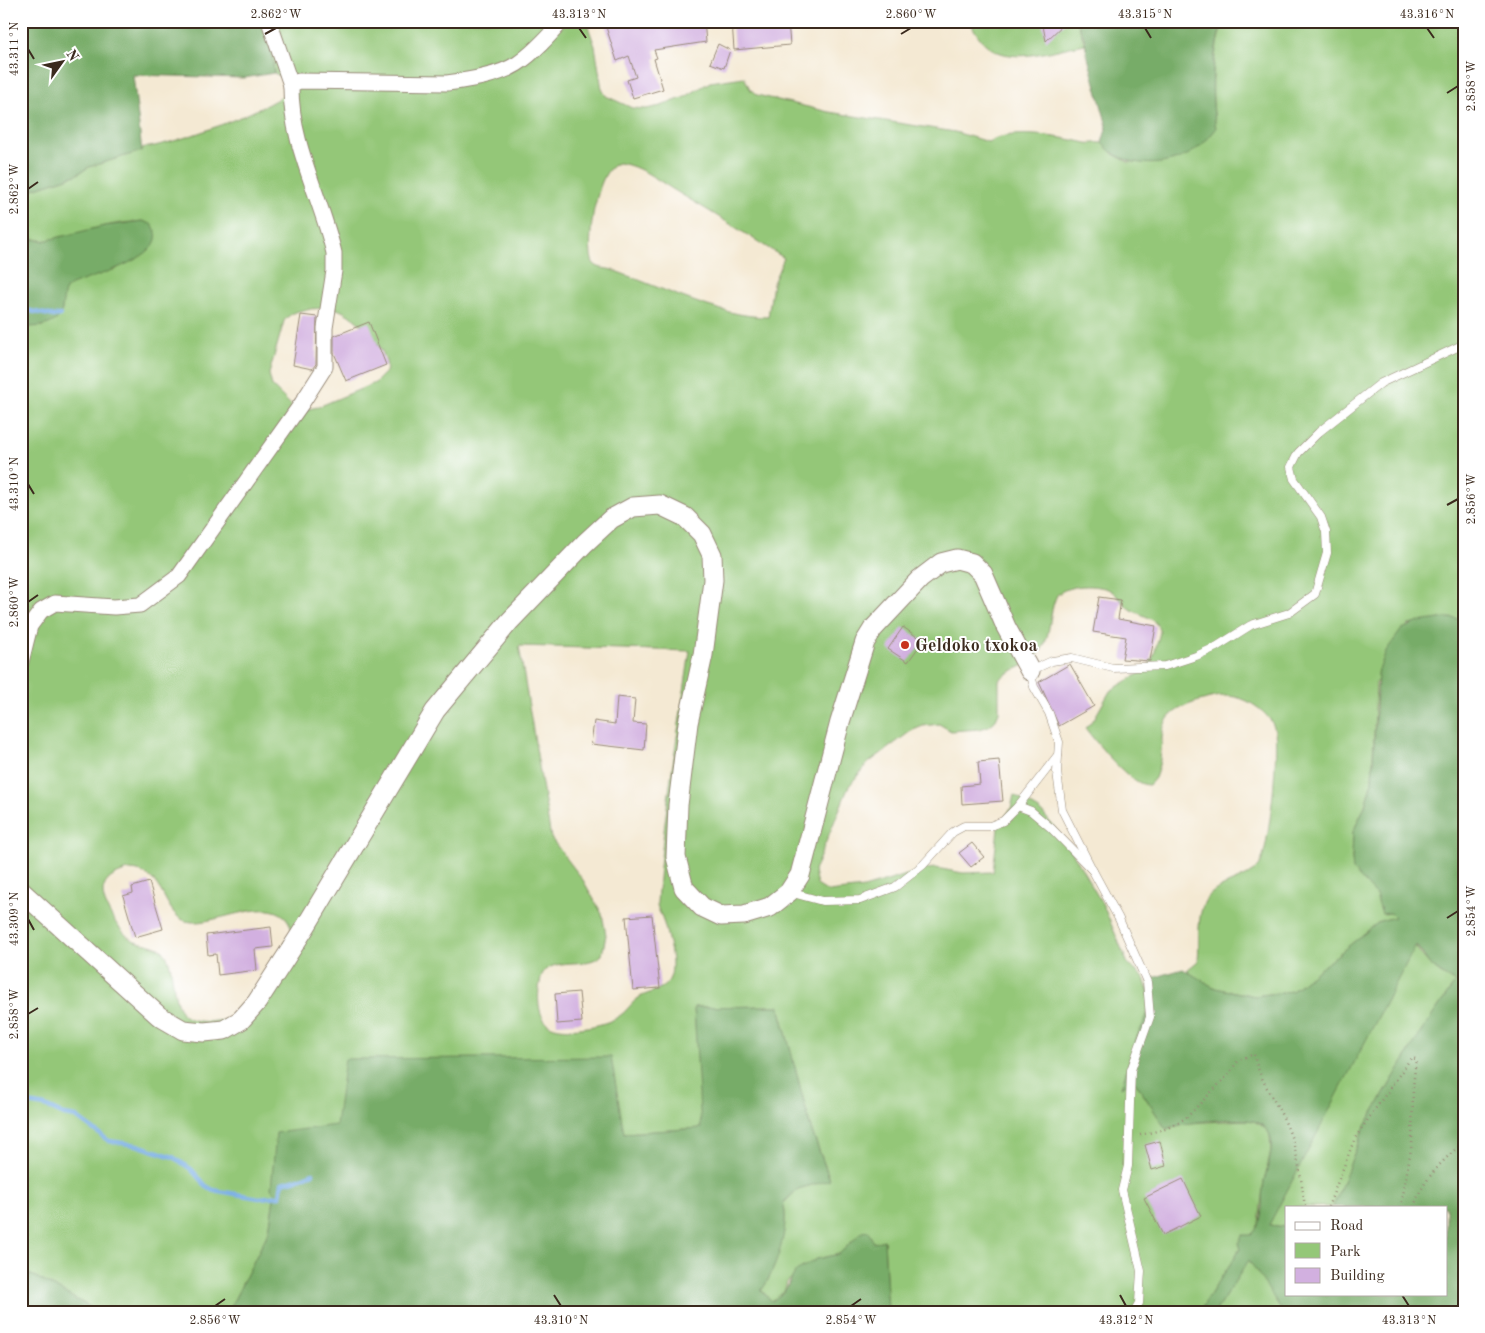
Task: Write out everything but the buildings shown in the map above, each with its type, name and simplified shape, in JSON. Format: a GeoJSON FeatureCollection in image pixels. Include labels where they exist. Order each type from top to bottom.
{"type":"FeatureCollection","features":[{"type":"Feature","properties":{"kind":"street"},"geometry":{"type":"LineString","coordinates":[[21,662],[30,626],[41,611],[56,603],[114,607],[140,605],[179,576],[302,403],[325,367],[325,328],[334,271],[334,252],[297,134],[290,99],[290,85],[269,21]]}},
{"type":"Feature","properties":{"kind":"street"},"geometry":{"type":"LineString","coordinates":[[290,85],[299,81],[446,83],[469,80],[516,65],[534,51],[562,21]]}},
{"type":"Feature","properties":{"kind":"street"},"geometry":{"type":"LineString","coordinates":[[21,891],[159,1016],[183,1030],[204,1032],[224,1030],[230,1027],[241,1020],[257,1002],[384,799],[435,712],[457,683],[509,622],[611,520],[633,507],[660,505],[686,517],[702,534],[712,555],[713,580],[711,599],[703,655],[688,723],[678,806],[676,857],[684,888],[702,907],[721,916],[744,914],[770,907],[790,892],[800,875],[840,722],[865,642],[873,628],[920,579],[941,563],[958,560],[972,563],[983,574],[1006,627],[1030,671]]}},
{"type":"Feature","properties":{"kind":"lane"},"geometry":{"type":"LineString","coordinates":[[1134,1312],[1140,1303],[1141,1271],[1122,1190],[1128,1166],[1131,1070],[1150,1017],[1147,982],[1119,919],[1062,810],[1057,772],[1059,742],[1049,713],[1034,687],[1030,671],[1052,661],[1072,658],[1113,668],[1165,666],[1216,647],[1251,625],[1289,612],[1315,594],[1327,554],[1326,532],[1321,517],[1294,479],[1291,467],[1298,453],[1319,432],[1381,383],[1464,344]]}},
{"type":"Feature","properties":{"kind":"lane"},"geometry":{"type":"LineString","coordinates":[[790,892],[822,901],[860,900],[895,886],[923,865],[953,832],[964,826],[990,826],[1003,821],[1018,806],[1058,754]]}},
{"type":"Feature","properties":{"kind":"lane"},"geometry":{"type":"LineString","coordinates":[[1018,806],[1031,811],[1051,828],[1093,871]]}},
{"type":"Feature","properties":{"kind":"path"},"geometry":{"type":"LineString","coordinates":[[1128,1138],[1166,1129],[1186,1118],[1227,1076],[1239,1060],[1254,1054],[1257,1070],[1285,1123],[1298,1156],[1305,1206]]}},
{"type":"Feature","properties":{"kind":"path"},"geometry":{"type":"LineString","coordinates":[[1328,1206],[1355,1138],[1411,1058],[1416,1058],[1413,1087],[1412,1143],[1401,1206]]}},
{"type":"Feature","properties":{"kind":"path"},"geometry":{"type":"LineString","coordinates":[[1414,1206],[1418,1195],[1437,1167],[1464,1142]]}},
{"type":"Feature","properties":{"kind":"green space"},"geometry":{"type":"Polygon","coordinates":[[[21,21],[268,21],[274,73],[244,78],[133,75],[142,151],[89,167],[76,175],[21,193],[21,21]]]}},
{"type":"Feature","properties":{"kind":"green space"},"geometry":{"type":"Polygon","coordinates":[[[268,21],[586,21],[595,46],[602,89],[606,96],[632,108],[646,109],[661,106],[685,97],[710,82],[744,77],[750,89],[757,95],[829,112],[955,132],[988,142],[1009,135],[1036,135],[1088,143],[1102,143],[1113,154],[1128,162],[1167,161],[1180,158],[1216,129],[1213,75],[1216,48],[1223,21],[1464,21],[1464,619],[1446,618],[1408,625],[1376,683],[1372,781],[1365,806],[1353,832],[1352,860],[1376,895],[1382,914],[1391,913],[1395,917],[1380,921],[1292,991],[1255,996],[1215,988],[1198,980],[1187,970],[1198,961],[1199,923],[1205,901],[1216,890],[1247,876],[1259,866],[1263,857],[1270,821],[1275,775],[1274,727],[1270,719],[1259,709],[1247,701],[1236,697],[1215,697],[1185,706],[1173,713],[1163,730],[1159,764],[1155,778],[1149,785],[1133,779],[1114,762],[1085,728],[1094,719],[1110,691],[1147,669],[1154,655],[1160,632],[1155,622],[1131,610],[1110,590],[1090,586],[1075,587],[1062,591],[1057,595],[1045,643],[1041,650],[1028,663],[999,680],[999,712],[995,721],[989,726],[980,729],[951,731],[939,724],[923,726],[911,731],[867,764],[849,786],[814,871],[817,885],[828,892],[864,888],[926,869],[936,868],[963,873],[993,872],[998,828],[1011,808],[1014,795],[1041,811],[1067,843],[1103,905],[1128,964],[1144,978],[1150,998],[1146,1019],[1136,1039],[1122,1087],[1134,1080],[1166,1129],[1188,1123],[1252,1120],[1266,1128],[1270,1135],[1271,1151],[1263,1187],[1259,1224],[1255,1232],[1238,1243],[1240,1249],[1199,1312],[888,1312],[884,1240],[874,1243],[862,1232],[839,1254],[817,1259],[787,1282],[784,1292],[772,1301],[761,1290],[771,1273],[780,1248],[785,1223],[783,1204],[798,1189],[830,1179],[811,1129],[779,1006],[694,1007],[702,1128],[624,1133],[336,1125],[275,1192],[269,1231],[228,1312],[99,1312],[34,1276],[21,1272],[21,327],[43,326],[62,310],[64,292],[75,281],[117,269],[143,221],[96,228],[61,239],[38,240],[28,236],[22,228],[20,216],[21,193],[76,175],[89,167],[141,151],[141,148],[194,135],[259,109],[286,93],[286,79],[274,73],[268,21]],[[618,163],[613,166],[602,181],[594,210],[590,245],[594,264],[689,300],[729,312],[768,317],[773,283],[784,258],[642,170],[626,164],[618,163]],[[331,308],[293,313],[284,321],[269,374],[272,386],[292,406],[303,410],[318,407],[375,383],[386,372],[383,354],[377,343],[359,323],[339,310],[331,308]],[[519,646],[551,838],[583,880],[602,914],[606,935],[602,955],[596,959],[581,963],[566,963],[544,971],[539,991],[539,1006],[544,1019],[554,1027],[573,1029],[594,1026],[621,1015],[637,999],[664,986],[671,974],[671,950],[657,903],[667,808],[690,651],[519,646]],[[128,870],[114,876],[104,887],[104,900],[107,908],[121,930],[131,939],[160,948],[163,951],[170,966],[176,1000],[182,1013],[194,1020],[202,1021],[219,1021],[241,1017],[292,931],[286,918],[277,912],[264,910],[192,922],[182,919],[175,913],[158,886],[151,878],[141,872],[128,870]]]}},
{"type":"Feature","properties":{"kind":"green space"},"geometry":{"type":"Polygon","coordinates":[[[970,21],[1077,21],[1085,44],[1019,56],[1005,54],[991,48],[980,38],[970,21]]]}},
{"type":"Feature","properties":{"kind":"green space"},"geometry":{"type":"Polygon","coordinates":[[[1077,21],[1223,21],[1216,48],[1212,88],[1216,129],[1203,144],[1183,157],[1159,163],[1133,162],[1111,152],[1102,143],[1107,126],[1087,54],[1085,40],[1077,21]]]}},
{"type":"Feature","properties":{"kind":"green space"},"geometry":{"type":"Polygon","coordinates":[[[143,221],[151,224],[156,236],[153,246],[142,256],[69,286],[64,294],[60,315],[52,323],[21,327],[21,226],[32,239],[43,241],[104,226],[143,221]]]}},
{"type":"Feature","properties":{"kind":"green space"},"geometry":{"type":"Polygon","coordinates":[[[1446,618],[1464,619],[1464,1312],[1283,1312],[1249,1260],[1215,1312],[1199,1312],[1240,1249],[1238,1243],[1243,1235],[1251,1235],[1258,1225],[1262,1213],[1264,1182],[1271,1155],[1271,1141],[1269,1132],[1263,1126],[1256,1122],[1245,1120],[1196,1122],[1166,1129],[1134,1080],[1121,1088],[1136,1039],[1149,1012],[1149,979],[1183,969],[1215,988],[1255,996],[1292,991],[1380,921],[1395,917],[1391,913],[1382,914],[1376,895],[1353,870],[1352,860],[1353,832],[1365,806],[1372,781],[1378,673],[1386,651],[1402,629],[1419,622],[1446,618]],[[1416,945],[1269,1225],[1285,1227],[1285,1296],[1448,1296],[1448,1206],[1333,1206],[1365,1126],[1421,1032],[1455,983],[1430,965],[1416,945]]]}},
{"type":"Feature","properties":{"kind":"green space"},"geometry":{"type":"Polygon","coordinates":[[[1415,945],[1432,967],[1455,983],[1421,1032],[1365,1126],[1333,1206],[1285,1206],[1285,1227],[1268,1225],[1415,945]]]}},
{"type":"Feature","properties":{"kind":"green space"},"geometry":{"type":"Polygon","coordinates":[[[779,1006],[811,1129],[830,1180],[798,1189],[783,1203],[785,1224],[780,1248],[771,1273],[761,1291],[772,1301],[784,1292],[796,1271],[817,1259],[839,1254],[862,1232],[868,1231],[874,1243],[884,1240],[888,1312],[228,1312],[269,1231],[275,1192],[271,1189],[276,1133],[336,1125],[345,1059],[611,1057],[624,1133],[701,1128],[694,1007],[779,1006]]]}},
{"type":"Feature","properties":{"kind":"green space"},"geometry":{"type":"Polygon","coordinates":[[[1249,1259],[1283,1312],[1215,1312],[1249,1259]]]}},
{"type":"Feature","properties":{"kind":"green space"},"geometry":{"type":"Polygon","coordinates":[[[21,1272],[34,1276],[99,1312],[21,1312],[21,1272]]]}},
{"type":"Feature","properties":{"kind":"waterway"},"geometry":{"type":"LineString","coordinates":[[21,309],[54,316],[60,315]]}},
{"type":"Feature","properties":{"kind":"waterway"},"geometry":{"type":"LineString","coordinates":[[21,1102],[45,1106],[64,1115],[76,1117],[109,1141],[137,1145],[173,1157],[191,1169],[206,1186],[213,1190],[259,1198],[280,1196],[282,1183],[313,1173]]}},
{"type":"Feature","properties":{"kind":"place","name":"Geldoko txokoa"},"geometry":{"type":"Point","coordinates":[905,645]}}]}
